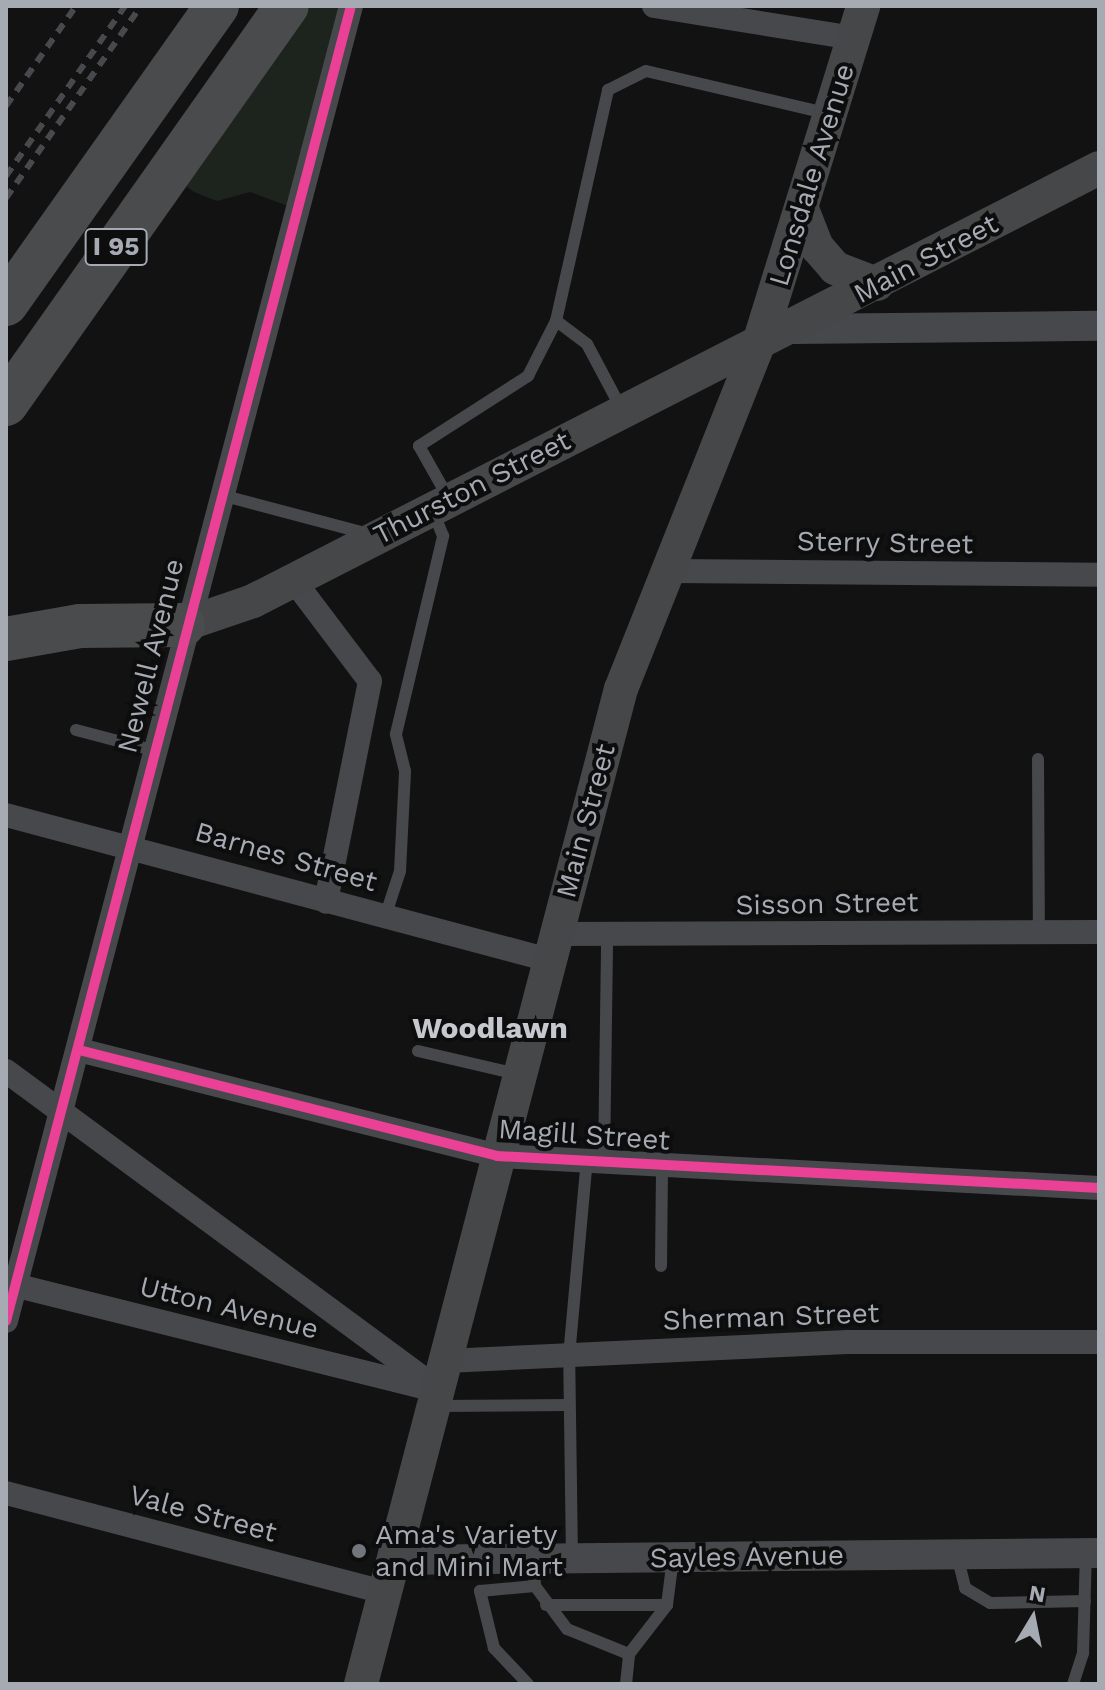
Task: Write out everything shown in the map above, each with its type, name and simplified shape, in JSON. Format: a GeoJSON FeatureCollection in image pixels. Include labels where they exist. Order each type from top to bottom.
{"type":"FeatureCollection","features":[{"type":"Feature","properties":{"kind":"highway","name":"I 95"},"geometry":{"type":"LineString","coordinates":[[6,304],[217,6]]}},
{"type":"Feature","properties":{"kind":"highway","name":"I 95"},"geometry":{"type":"LineString","coordinates":[[6,404],[287,6]]}},
{"type":"Feature","properties":{"kind":"highway"},"geometry":{"type":"LineString","coordinates":[[6,639],[80,626],[183,625]]}},
{"type":"Feature","properties":{"kind":"main road","name":"Lonsdale Avenue"},"geometry":{"type":"LineString","coordinates":[[759,343],[832,115],[858,22]]}},
{"type":"Feature","properties":{"kind":"main road","name":"Main Street"},"geometry":{"type":"LineString","coordinates":[[361,1684],[396,1560],[497,1156],[621,689],[759,343],[792,329],[1099,168]]}},
{"type":"Feature","properties":{"kind":"main road"},"geometry":{"type":"LineString","coordinates":[[802,209],[817,247],[835,268],[877,284]]}},
{"type":"Feature","properties":{"kind":"main road","name":"Thurston Street"},"geometry":{"type":"LineString","coordinates":[[183,625],[253,601],[292,578],[759,343]]}},
{"type":"Feature","properties":{"kind":"main road"},"geometry":{"type":"LineString","coordinates":[[661,393],[687,394],[732,412]]}},
{"type":"Feature","properties":{"kind":"street","name":"Newell Avenue"},"geometry":{"type":"LineString","coordinates":[[6,1321],[10,1284],[79,1050],[183,625],[351,6]]}},
{"type":"Feature","properties":{"kind":"street"},"geometry":{"type":"LineString","coordinates":[[654,6],[858,22]]}},
{"type":"Feature","properties":{"kind":"street"},"geometry":{"type":"LineString","coordinates":[[792,329],[1099,326]]}},
{"type":"Feature","properties":{"kind":"street","name":"Sterry Street"},"geometry":{"type":"LineString","coordinates":[[670,571],[1099,575]]}},
{"type":"Feature","properties":{"kind":"street"},"geometry":{"type":"LineString","coordinates":[[292,578],[370,681],[326,902]]}},
{"type":"Feature","properties":{"kind":"street","name":"Barnes Street"},"geometry":{"type":"LineString","coordinates":[[6,815],[128,843],[385,917],[552,947]]}},
{"type":"Feature","properties":{"kind":"street","name":"Sisson Street"},"geometry":{"type":"LineString","coordinates":[[552,947],[607,934],[1099,932]]}},
{"type":"Feature","properties":{"kind":"street","name":"Magill Street"},"geometry":{"type":"LineString","coordinates":[[79,1050],[497,1156],[1099,1188]]}},
{"type":"Feature","properties":{"kind":"street"},"geometry":{"type":"LineString","coordinates":[[6,1071],[440,1386]]}},
{"type":"Feature","properties":{"kind":"street","name":"Utton Avenue"},"geometry":{"type":"LineString","coordinates":[[10,1284],[440,1386]]}},
{"type":"Feature","properties":{"kind":"street","name":"Sherman Street"},"geometry":{"type":"LineString","coordinates":[[440,1386],[569,1356],[848,1342],[1099,1342]]}},
{"type":"Feature","properties":{"kind":"street","name":"Vale Street"},"geometry":{"type":"LineString","coordinates":[[6,1493],[386,1593]]}},
{"type":"Feature","properties":{"kind":"street","name":"Sayles Avenue"},"geometry":{"type":"LineString","coordinates":[[396,1560],[534,1572],[572,1559],[1092,1554]]}},
{"type":"Feature","properties":{"kind":"lane"},"geometry":{"type":"LineString","coordinates":[[385,917],[400,871],[405,771],[396,734],[443,536],[441,504],[419,446],[528,376],[556,321],[608,90],[646,71],[832,115]]}},
{"type":"Feature","properties":{"kind":"lane"},"geometry":{"type":"LineString","coordinates":[[556,321],[587,344],[623,412]]}},
{"type":"Feature","properties":{"kind":"lane"},"geometry":{"type":"LineString","coordinates":[[218,494],[374,537]]}},
{"type":"Feature","properties":{"kind":"lane"},"geometry":{"type":"LineString","coordinates":[[76,730],[152,750]]}},
{"type":"Feature","properties":{"kind":"lane"},"geometry":{"type":"LineString","coordinates":[[1038,759],[1039,932]]}},
{"type":"Feature","properties":{"kind":"lane"},"geometry":{"type":"LineString","coordinates":[[572,1559],[569,1356],[595,1161],[607,934]]}},
{"type":"Feature","properties":{"kind":"lane"},"geometry":{"type":"LineString","coordinates":[[418,1051],[519,1075]]}},
{"type":"Feature","properties":{"kind":"lane"},"geometry":{"type":"LineString","coordinates":[[661,1266],[662,1165]]}},
{"type":"Feature","properties":{"kind":"lane"},"geometry":{"type":"LineString","coordinates":[[440,1386],[569,1405]]}},
{"type":"Feature","properties":{"kind":"lane"},"geometry":{"type":"LineString","coordinates":[[1073,1684],[1083,1653],[1085,1601],[1092,1554]]}},
{"type":"Feature","properties":{"kind":"lane"},"geometry":{"type":"LineString","coordinates":[[957,1555],[965,1588],[990,1603],[1085,1601]]}},
{"type":"Feature","properties":{"kind":"lane"},"geometry":{"type":"LineString","coordinates":[[626,1684],[629,1654],[667,1605],[673,1558]]}},
{"type":"Feature","properties":{"kind":"lane"},"geometry":{"type":"LineString","coordinates":[[528,1684],[494,1648],[480,1591],[534,1572],[546,1605],[567,1629],[629,1654]]}},
{"type":"Feature","properties":{"kind":"lane"},"geometry":{"type":"LineString","coordinates":[[546,1605],[667,1605]]}},
{"type":"Feature","properties":{"kind":"shaded area"},"geometry":{"type":"Polygon","coordinates":[[[289,6],[355,6],[288,206],[250,192],[217,201],[194,192],[173,176],[289,6]]]}},
{"type":"Feature","properties":{"kind":"railway"},"geometry":{"type":"LineString","coordinates":[[6,106],[76,6]]}},
{"type":"Feature","properties":{"kind":"railway"},"geometry":{"type":"LineString","coordinates":[[6,176],[125,6]]}},
{"type":"Feature","properties":{"kind":"railway"},"geometry":{"type":"LineString","coordinates":[[6,198],[141,6]]}},
{"type":"Feature","properties":{"kind":"cycle path"},"geometry":{"type":"LineString","coordinates":[[6,1321],[351,6]]}},
{"type":"Feature","properties":{"kind":"cycle path"},"geometry":{"type":"LineString","coordinates":[[79,1050],[497,1156],[1099,1188]]}},
{"type":"Feature","properties":{"kind":"place","name":"Ama's Variety and Mini Mart"},"geometry":{"type":"Point","coordinates":[359,1551]}},
{"type":"Feature","properties":{"kind":"district","name":"Woodlawn"},"geometry":{"type":"Point","coordinates":[490,1028]}}]}
